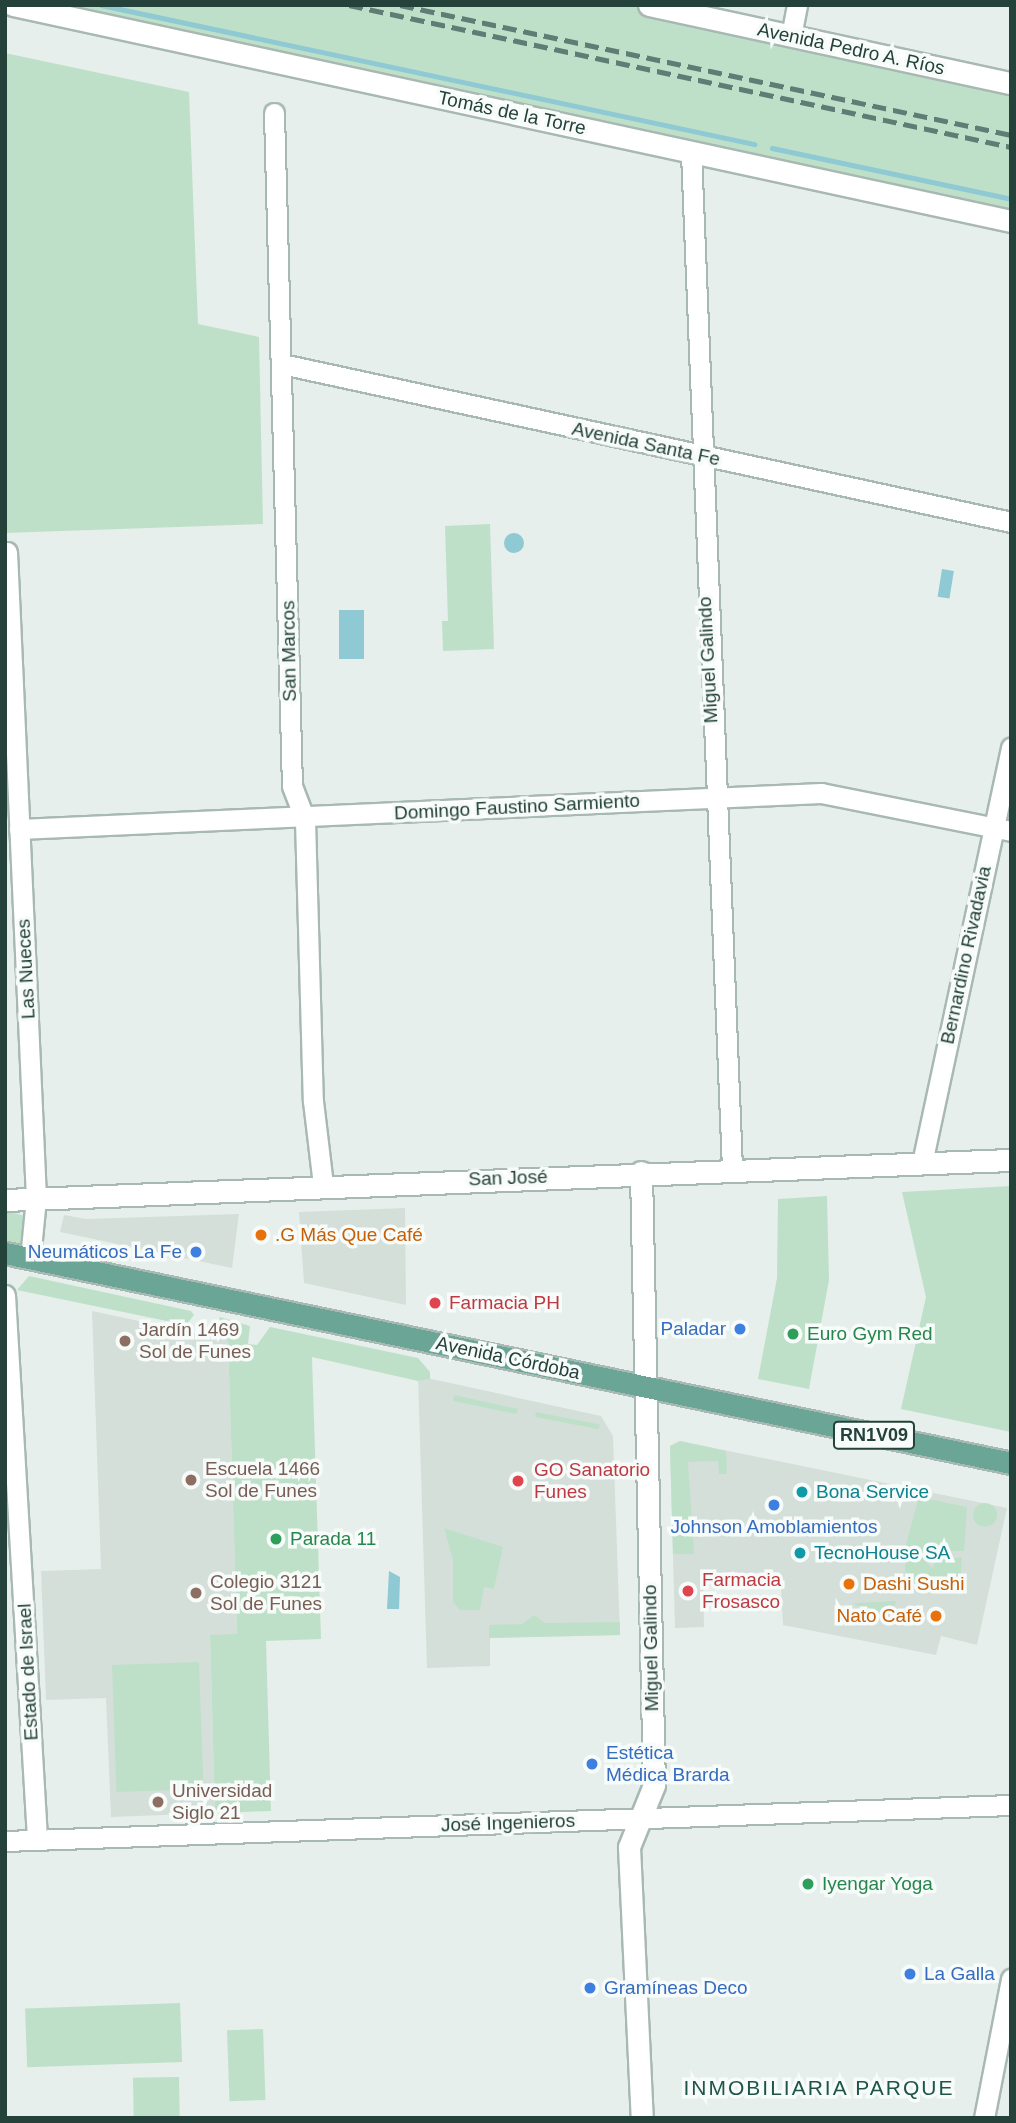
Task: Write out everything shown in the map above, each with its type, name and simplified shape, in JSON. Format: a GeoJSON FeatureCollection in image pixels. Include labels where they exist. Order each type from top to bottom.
{"type":"FeatureCollection","features":[{"type":"Feature","properties":{"kind":"main road","name":"Avenida Córdoba"},"geometry":{"type":"LineString","coordinates":[[5,1253],[1011,1463]]}},
{"type":"Feature","properties":{"kind":"street","name":"Tomás de la Torre"},"geometry":{"type":"LineString","coordinates":[[13,5],[1011,221]]}},
{"type":"Feature","properties":{"kind":"street","name":"Avenida Pedro A. Ríos"},"geometry":{"type":"LineString","coordinates":[[649,5],[1011,83]]}},
{"type":"Feature","properties":{"kind":"street"},"geometry":{"type":"LineString","coordinates":[[791,36],[797,5]]}},
{"type":"Feature","properties":{"kind":"street","name":"San Marcos"},"geometry":{"type":"LineString","coordinates":[[274,113],[292,786],[301,816],[313,1101],[323,1185]]}},
{"type":"Feature","properties":{"kind":"street","name":"Miguel Galindo"},"geometry":{"type":"LineString","coordinates":[[691,152],[698,456],[732,1168]]}},
{"type":"Feature","properties":{"kind":"street","name":"Avenida Santa Fe"},"geometry":{"type":"LineString","coordinates":[[282,364],[1011,522]]}},
{"type":"Feature","properties":{"kind":"street","name":"Las Nueces"},"geometry":{"type":"LineString","coordinates":[[6,552],[36,1198],[30,1259]]}},
{"type":"Feature","properties":{"kind":"street","name":"Bernardino Rivadavia"},"geometry":{"type":"LineString","coordinates":[[922,1163],[1002,830],[1011,747]]}},
{"type":"Feature","properties":{"kind":"street","name":"Domingo Faustino Sarmiento"},"geometry":{"type":"LineString","coordinates":[[19,829],[821,793],[1002,830]]}},
{"type":"Feature","properties":{"kind":"street","name":"San José"},"geometry":{"type":"LineString","coordinates":[[5,1200],[732,1168],[1011,1160]]}},
{"type":"Feature","properties":{"kind":"street","name":"Miguel Galindo"},"geometry":{"type":"LineString","coordinates":[[641,1172],[654,1786],[629,1847],[642,2118]]}},
{"type":"Feature","properties":{"kind":"street","name":"Estado de Israel"},"geometry":{"type":"LineString","coordinates":[[5,1295],[37,1839]]}},
{"type":"Feature","properties":{"kind":"street","name":"José Ingenieros"},"geometry":{"type":"LineString","coordinates":[[5,1841],[1011,1805]]}},
{"type":"Feature","properties":{"kind":"street"},"geometry":{"type":"LineString","coordinates":[[984,2118],[1011,1979]]}},
{"type":"Feature","properties":{"kind":"shaded area"},"geometry":{"type":"Polygon","coordinates":[[[405,1208],[406,1305],[304,1283],[299,1212],[405,1208]]]}},
{"type":"Feature","properties":{"kind":"shaded area","name":"Neumáticos La Fe"},"geometry":{"type":"Polygon","coordinates":[[[239,1214],[232,1268],[60,1232],[64,1215],[86,1219],[239,1214]]]}},
{"type":"Feature","properties":{"kind":"shaded area"},"geometry":{"type":"Polygon","coordinates":[[[92,1311],[228,1340],[237,1635],[210,1636],[215,1813],[111,1817],[106,1698],[46,1700],[41,1571],[101,1569],[92,1311]]]}},
{"type":"Feature","properties":{"kind":"shaded area","name":"GO Sanatorio Funes"},"geometry":{"type":"Polygon","coordinates":[[[418,1376],[601,1416],[613,1436],[620,1635],[490,1638],[490,1666],[427,1668],[418,1376]]]}},
{"type":"Feature","properties":{"kind":"shaded area"},"geometry":{"type":"Polygon","coordinates":[[[680,1441],[1007,1508],[977,1645],[941,1636],[936,1655],[783,1625],[780,1572],[703,1575],[704,1627],[675,1628],[670,1446],[680,1441]]]}},
{"type":"Feature","properties":{"kind":"green space"},"geometry":{"type":"Polygon","coordinates":[[[13,5],[649,5],[1011,83],[1011,221],[13,5]]]}},
{"type":"Feature","properties":{"kind":"green space"},"geometry":{"type":"Polygon","coordinates":[[[5,53],[189,92],[198,324],[259,337],[263,524],[5,533],[5,53]]]}},
{"type":"Feature","properties":{"kind":"green space"},"geometry":{"type":"Polygon","coordinates":[[[490,524],[494,649],[443,651],[442,621],[448,621],[445,526],[490,524]]]}},
{"type":"Feature","properties":{"kind":"green space"},"geometry":{"type":"Polygon","coordinates":[[[1011,1186],[1011,1432],[901,1409],[926,1297],[902,1192],[1011,1186]]]}},
{"type":"Feature","properties":{"kind":"green space","name":"Euro Gym Red"},"geometry":{"type":"Polygon","coordinates":[[[827,1196],[829,1280],[809,1389],[758,1379],[777,1278],[778,1199],[827,1196]]]}},
{"type":"Feature","properties":{"kind":"green space"},"geometry":{"type":"Polygon","coordinates":[[[5,1211],[26,1216],[23,1244],[5,1243],[5,1211]]]}},
{"type":"Feature","properties":{"kind":"green space"},"geometry":{"type":"Polygon","coordinates":[[[29,1276],[191,1311],[194,1315],[186,1325],[17,1290],[29,1276]]]}},
{"type":"Feature","properties":{"kind":"green space","name":"Parada 11"},"geometry":{"type":"Polygon","coordinates":[[[220,1317],[250,1326],[248,1344],[257,1345],[270,1327],[418,1358],[430,1372],[430,1379],[418,1381],[312,1357],[321,1639],[266,1641],[271,1811],[215,1813],[210,1635],[237,1634],[228,1340],[214,1337],[220,1317]]]}},
{"type":"Feature","properties":{"kind":"green space"},"geometry":{"type":"Polygon","coordinates":[[[454,1395],[518,1409],[516,1414],[453,1401],[454,1395]]]}},
{"type":"Feature","properties":{"kind":"green space"},"geometry":{"type":"Polygon","coordinates":[[[536,1412],[600,1424],[599,1429],[535,1417],[536,1412]]]}},
{"type":"Feature","properties":{"kind":"green space"},"geometry":{"type":"Polygon","coordinates":[[[680,1441],[726,1451],[727,1474],[719,1474],[718,1461],[688,1462],[694,1554],[673,1554],[670,1446],[680,1441]]]}},
{"type":"Feature","properties":{"kind":"green space"},"geometry":{"type":"Polygon","coordinates":[[[919,1497],[967,1507],[964,1551],[904,1551],[919,1497]]]}},
{"type":"Feature","properties":{"kind":"green space"},"geometry":{"type":"Polygon","coordinates":[[[985,1503],[993,1507],[997,1515],[993,1523],[985,1527],[977,1523],[973,1515],[977,1507],[985,1503]]]}},
{"type":"Feature","properties":{"kind":"green space"},"geometry":{"type":"Polygon","coordinates":[[[444,1528],[503,1547],[494,1589],[484,1587],[480,1610],[460,1610],[453,1602],[453,1560],[444,1528]]]}},
{"type":"Feature","properties":{"kind":"green space"},"geometry":{"type":"Polygon","coordinates":[[[914,1554],[932,1554],[926,1562],[932,1568],[936,1561],[962,1557],[960,1585],[906,1586],[905,1560],[914,1554]]]}},
{"type":"Feature","properties":{"kind":"green space"},"geometry":{"type":"Polygon","coordinates":[[[896,1601],[892,1615],[855,1605],[855,1603],[896,1601]]]}},
{"type":"Feature","properties":{"kind":"green space"},"geometry":{"type":"Polygon","coordinates":[[[534,1615],[545,1623],[620,1622],[620,1635],[489,1638],[489,1625],[522,1624],[534,1615]]]}},
{"type":"Feature","properties":{"kind":"green space"},"geometry":{"type":"Polygon","coordinates":[[[199,1662],[203,1789],[116,1792],[112,1665],[199,1662]]]}},
{"type":"Feature","properties":{"kind":"green space"},"geometry":{"type":"Polygon","coordinates":[[[180,2003],[182,2062],[27,2067],[25,2008],[180,2003]]]}},
{"type":"Feature","properties":{"kind":"green space"},"geometry":{"type":"Polygon","coordinates":[[[263,2029],[265,2100],[229,2101],[227,2030],[263,2029]]]}},
{"type":"Feature","properties":{"kind":"green space"},"geometry":{"type":"Polygon","coordinates":[[[179,2077],[180,2118],[134,2118],[133,2078],[179,2077]]]}},
{"type":"Feature","properties":{"kind":"water"},"geometry":{"type":"Polygon","coordinates":[[[514,533],[521,536],[524,543],[521,550],[514,553],[507,550],[504,543],[507,536],[514,533]]]}},
{"type":"Feature","properties":{"kind":"water"},"geometry":{"type":"Polygon","coordinates":[[[942,569],[954,571],[949,599],[938,597],[942,569]]]}},
{"type":"Feature","properties":{"kind":"water"},"geometry":{"type":"Polygon","coordinates":[[[339,610],[364,610],[364,659],[339,659],[339,610]]]}},
{"type":"Feature","properties":{"kind":"water"},"geometry":{"type":"Polygon","coordinates":[[[389,1571],[400,1577],[399,1609],[387,1609],[389,1571]]]}},
{"type":"Feature","properties":{"kind":"waterway"},"geometry":{"type":"LineString","coordinates":[[101,5],[754,144]]}},
{"type":"Feature","properties":{"kind":"waterway"},"geometry":{"type":"LineString","coordinates":[[772,148],[1011,199]]}},
{"type":"Feature","properties":{"kind":"railway"},"geometry":{"type":"LineString","coordinates":[[349,5],[1011,147]]}},
{"type":"Feature","properties":{"kind":"railway"},"geometry":{"type":"LineString","coordinates":[[400,5],[1011,135]]}},
{"type":"Feature","properties":{"kind":"place","name":".G Más Que Café"},"geometry":{"type":"Point","coordinates":[261,1235]}},
{"type":"Feature","properties":{"kind":"place","name":"Neumáticos La Fe"},"geometry":{"type":"Point","coordinates":[196,1252]}},
{"type":"Feature","properties":{"kind":"place","name":"Farmacia PH"},"geometry":{"type":"Point","coordinates":[435,1303]}},
{"type":"Feature","properties":{"kind":"place","name":"Paladar"},"geometry":{"type":"Point","coordinates":[740,1329]}},
{"type":"Feature","properties":{"kind":"place","name":"Euro Gym Red"},"geometry":{"type":"Point","coordinates":[793,1334]}},
{"type":"Feature","properties":{"kind":"place","name":"Jardín 1469 Sol de Funes"},"geometry":{"type":"Point","coordinates":[125,1341]}},
{"type":"Feature","properties":{"kind":"place","name":"Escuela 1466 Sol de Funes"},"geometry":{"type":"Point","coordinates":[191,1480]}},
{"type":"Feature","properties":{"kind":"place","name":"GO Sanatorio Funes"},"geometry":{"type":"Point","coordinates":[518,1481]}},
{"type":"Feature","properties":{"kind":"place","name":"Bona Service"},"geometry":{"type":"Point","coordinates":[802,1492]}},
{"type":"Feature","properties":{"kind":"place","name":"Johnson Amoblamientos"},"geometry":{"type":"Point","coordinates":[774,1505]}},
{"type":"Feature","properties":{"kind":"place","name":"Parada 11"},"geometry":{"type":"Point","coordinates":[276,1539]}},
{"type":"Feature","properties":{"kind":"place","name":"TecnoHouse SA"},"geometry":{"type":"Point","coordinates":[800,1553]}},
{"type":"Feature","properties":{"kind":"place","name":"Dashi Sushi"},"geometry":{"type":"Point","coordinates":[849,1584]}},
{"type":"Feature","properties":{"kind":"place","name":"Farmacia Frosasco"},"geometry":{"type":"Point","coordinates":[688,1591]}},
{"type":"Feature","properties":{"kind":"place","name":"Colegio 3121 Sol de Funes"},"geometry":{"type":"Point","coordinates":[196,1593]}},
{"type":"Feature","properties":{"kind":"place","name":"Nato Café"},"geometry":{"type":"Point","coordinates":[936,1616]}},
{"type":"Feature","properties":{"kind":"place","name":"Estética Médica Brarda"},"geometry":{"type":"Point","coordinates":[592,1764]}},
{"type":"Feature","properties":{"kind":"place","name":"Universidad Siglo 21"},"geometry":{"type":"Point","coordinates":[158,1802]}},
{"type":"Feature","properties":{"kind":"place","name":"Iyengar Yoga"},"geometry":{"type":"Point","coordinates":[808,1884]}},
{"type":"Feature","properties":{"kind":"place","name":"La Galla"},"geometry":{"type":"Point","coordinates":[910,1974]}},
{"type":"Feature","properties":{"kind":"place","name":"Gramíneas Deco"},"geometry":{"type":"Point","coordinates":[590,1988]}},
{"type":"Feature","properties":{"kind":"district","name":"INMOBILIARIA PARQUE"},"geometry":{"type":"Point","coordinates":[819,2088]}}]}
